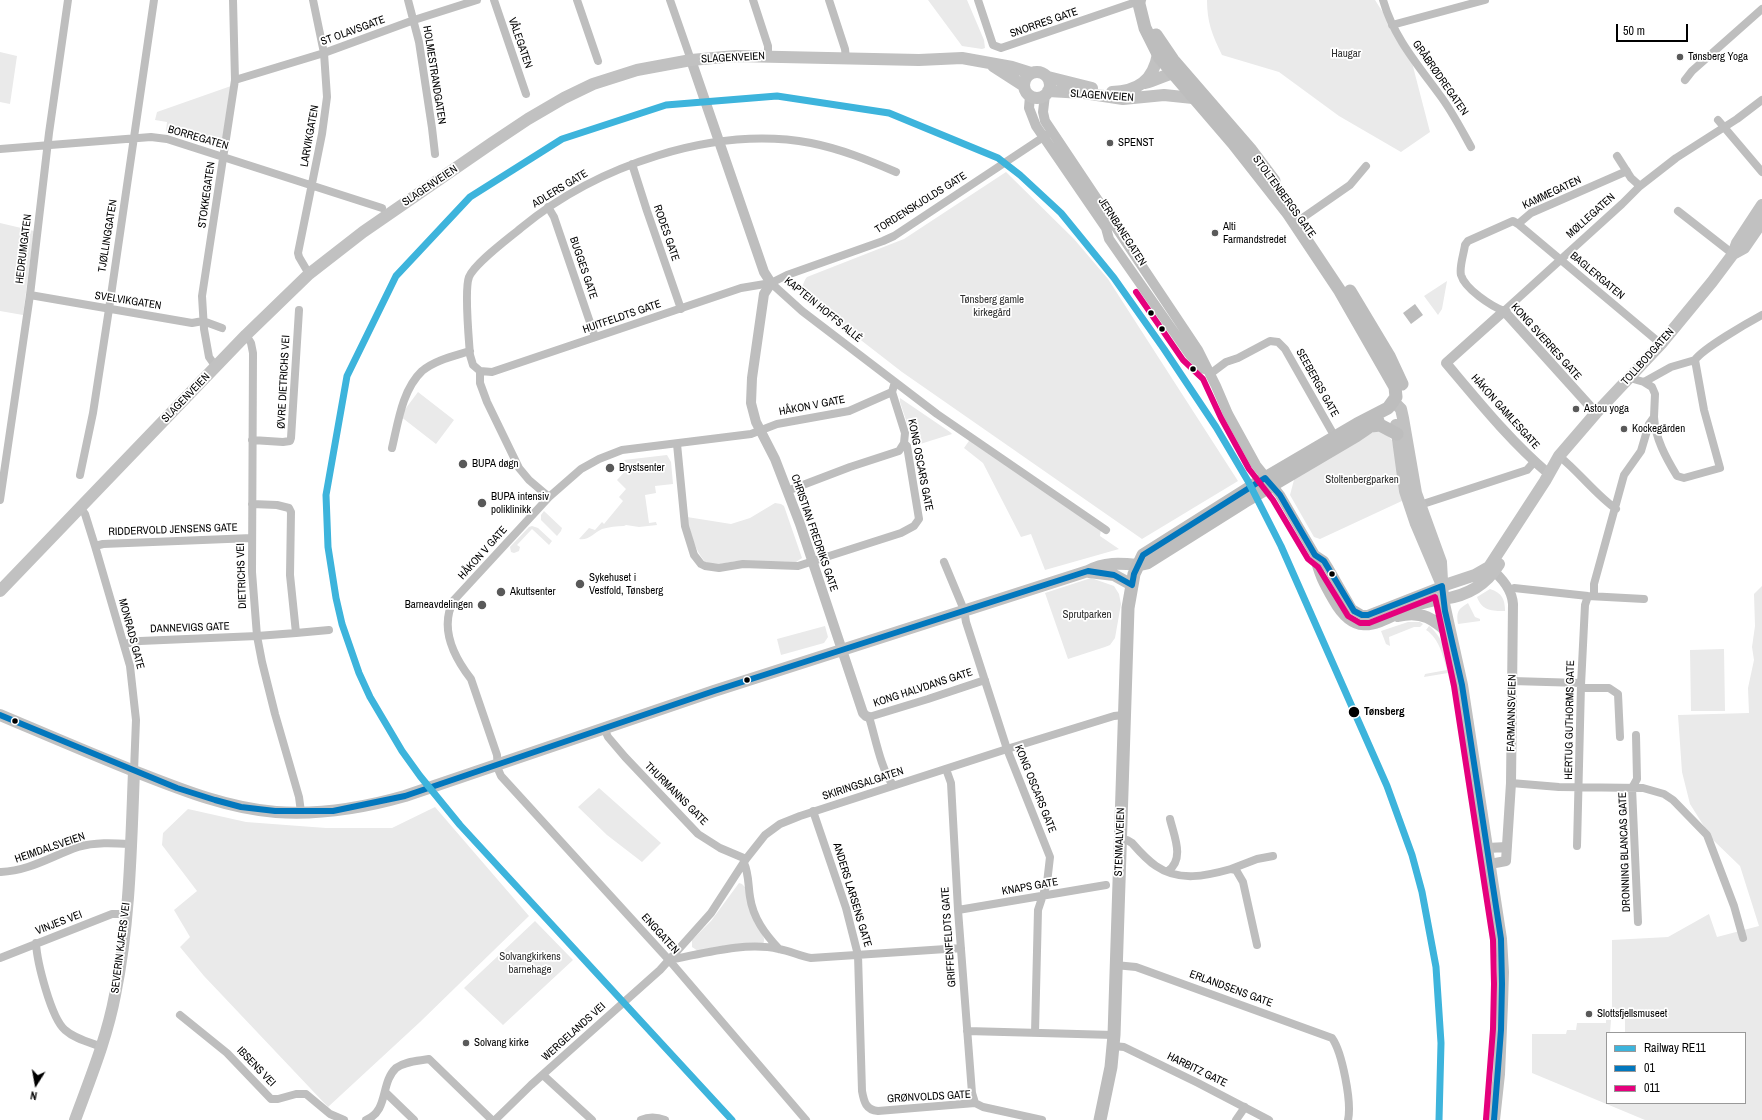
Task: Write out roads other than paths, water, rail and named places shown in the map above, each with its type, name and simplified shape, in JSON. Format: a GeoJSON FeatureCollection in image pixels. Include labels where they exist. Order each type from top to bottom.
{"type":"FeatureCollection","features":[{"type":"Feature","properties":{"kind":"main road","name":"STOLTENBERGS GATE"},"geometry":{"type":"LineString","coordinates":[[1139,0],[1145,28],[1158,54],[1250,149],[1347,286],[1389,356],[1403,386],[1404,395],[1402,402],[1396,406]]}},
{"type":"Feature","properties":{"kind":"main road","name":"STOLTENBERGS GATE"},"geometry":{"type":"LineString","coordinates":[[1139,0],[1177,75],[1193,98],[1233,143],[1288,213],[1338,287],[1395,386],[1397,393],[1396,406]]}},
{"type":"Feature","properties":{"kind":"main road","name":"SLAGENVEIEN"},"geometry":{"type":"LineString","coordinates":[[1145,83],[1154,68],[1158,54]]}},
{"type":"Feature","properties":{"kind":"main road","name":"SLAGENVEIEN"},"geometry":{"type":"LineString","coordinates":[[1,587],[246,336],[309,274],[363,232],[528,118],[564,98],[614,76],[691,60],[736,56],[919,60],[962,58],[1012,66],[1031,73],[1040,72],[1048,77],[1111,92],[1131,90],[1145,83],[1177,75]]}},
{"type":"Feature","properties":{"kind":"main road","name":"SLAGENVEIEN"},"geometry":{"type":"LineString","coordinates":[[989,63],[1035,98],[1047,93],[1084,93],[1123,99],[1155,95],[1193,98]]}},
{"type":"Feature","properties":{"kind":"main road"},"geometry":{"type":"LineString","coordinates":[[1027,91],[1024,81],[1031,73]]}},
{"type":"Feature","properties":{"kind":"main road","name":"SLAGENVEIEN"},"geometry":{"type":"LineString","coordinates":[[1155,95],[1177,75]]}},
{"type":"Feature","properties":{"kind":"main road"},"geometry":{"type":"LineString","coordinates":[[1047,93],[1050,84],[1048,77]]}},
{"type":"Feature","properties":{"kind":"main road","name":"TOLLBODGATEN"},"geometry":{"type":"LineString","coordinates":[[1549,474],[1559,456],[1596,413],[1661,344],[1712,282],[1733,254],[1737,243],[1762,205]]}},
{"type":"Feature","properties":{"kind":"main road","name":"TOLLBODGATEN"},"geometry":{"type":"LineString","coordinates":[[1733,254],[1744,248],[1762,222]]}},
{"type":"Feature","properties":{"kind":"main road"},"geometry":{"type":"LineString","coordinates":[[0,715],[177,788],[215,800],[255,809],[301,812],[333,810],[388,801],[604,728],[964,610],[1088,572],[1097,566],[1111,564],[1138,565],[1143,555],[1268,482],[1371,426],[1396,406]]}},
{"type":"Feature","properties":{"kind":"main road"},"geometry":{"type":"LineString","coordinates":[[1396,406],[1397,434],[1405,491],[1434,569],[1442,586]]}},
{"type":"Feature","properties":{"kind":"main road"},"geometry":{"type":"LineString","coordinates":[[1268,482],[1335,437],[1388,408],[1396,406]]}},
{"type":"Feature","properties":{"kind":"main road"},"geometry":{"type":"LineString","coordinates":[[1396,406],[1403,418],[1416,494],[1441,562],[1443,599],[1462,685],[1501,939],[1503,972],[1499,1074],[1494,1120]]}},
{"type":"Feature","properties":{"kind":"main road"},"geometry":{"type":"LineString","coordinates":[[1371,426],[1380,425],[1397,434]]}},
{"type":"Feature","properties":{"kind":"main road"},"geometry":{"type":"LineString","coordinates":[[1443,599],[1459,596],[1472,591],[1482,584],[1542,493],[1549,474]]}},
{"type":"Feature","properties":{"kind":"main road","name":"STENMALVEIEN"},"geometry":{"type":"LineString","coordinates":[[1100,1120],[1107,1091],[1113,1040],[1128,608],[1132,585],[1138,565]]}},
{"type":"Feature","properties":{"kind":"main road"},"geometry":{"type":"LineString","coordinates":[[1442,586],[1492,569]]}},
{"type":"Feature","properties":{"kind":"main road"},"geometry":{"type":"LineString","coordinates":[[1088,572],[1114,575],[1132,585]]}},
{"type":"Feature","properties":{"kind":"main road"},"geometry":{"type":"LineString","coordinates":[[1398,616],[1414,614],[1429,617],[1451,635]]}},
{"type":"Feature","properties":{"kind":"main road","name":"SEVERIN KJÆRS VEI"},"geometry":{"type":"LineString","coordinates":[[75,1120],[102,1046],[121,964],[127,914],[134,771]]}},
{"type":"Feature","properties":{"kind":"street","name":"HEDRUMGATEN"},"geometry":{"type":"LineString","coordinates":[[0,500],[30,296],[48,145],[68,0]]}},
{"type":"Feature","properties":{"kind":"street","name":"TJØLLINGGATEN"},"geometry":{"type":"LineString","coordinates":[[80,474],[93,413],[154,0]]}},
{"type":"Feature","properties":{"kind":"street","name":"STOKKEGATEN"},"geometry":{"type":"LineString","coordinates":[[216,367],[210,359],[203,321],[202,296],[235,80],[233,0]]}},
{"type":"Feature","properties":{"kind":"street","name":"LARVIKGATEN"},"geometry":{"type":"LineString","coordinates":[[309,274],[298,253],[326,110],[327,76],[324,53],[313,0]]}},
{"type":"Feature","properties":{"kind":"street","name":"HOLMESTRANDGATEN"},"geometry":{"type":"LineString","coordinates":[[408,0],[414,20],[435,154]]}},
{"type":"Feature","properties":{"kind":"street","name":"ST OLAVSGATE"},"geometry":{"type":"LineString","coordinates":[[235,80],[324,53],[414,20],[477,0]]}},
{"type":"Feature","properties":{"kind":"street","name":"VÅLEGATEN"},"geometry":{"type":"LineString","coordinates":[[494,0],[526,94]]}},
{"type":"Feature","properties":{"kind":"street"},"geometry":{"type":"LineString","coordinates":[[577,0],[598,61]]}},
{"type":"Feature","properties":{"kind":"street","name":"KAPTEIN HOFFS ALLÉ"},"geometry":{"type":"LineString","coordinates":[[670,0],[764,272],[771,283],[802,311],[937,414],[1106,530]]}},
{"type":"Feature","properties":{"kind":"street"},"geometry":{"type":"LineString","coordinates":[[754,0],[768,46],[768,56]]}},
{"type":"Feature","properties":{"kind":"street"},"geometry":{"type":"LineString","coordinates":[[829,0],[845,49],[846,58]]}},
{"type":"Feature","properties":{"kind":"street","name":"SNORRES GATE"},"geometry":{"type":"LineString","coordinates":[[978,0],[991,39],[997,48],[1004,48],[1139,0]]}},
{"type":"Feature","properties":{"kind":"street","name":"GRÅBRØDREGATEN"},"geometry":{"type":"LineString","coordinates":[[1383,0],[1392,25],[1415,63],[1456,118],[1471,147]]}},
{"type":"Feature","properties":{"kind":"street"},"geometry":{"type":"LineString","coordinates":[[1392,25],[1485,0]]}},
{"type":"Feature","properties":{"kind":"street"},"geometry":{"type":"LineString","coordinates":[[1685,80],[1692,71],[1762,9]]}},
{"type":"Feature","properties":{"kind":"street","name":"JERNBANEGATEN"},"geometry":{"type":"LineString","coordinates":[[1027,91],[1032,117],[1048,134],[1106,228],[1109,239],[1190,356],[1210,374],[1228,414],[1268,482],[1280,495],[1316,555],[1324,561],[1352,608],[1362,615],[1374,613],[1442,586]]}},
{"type":"Feature","properties":{"kind":"street","name":"JERNBANEGATEN"},"geometry":{"type":"LineString","coordinates":[[1047,93],[1043,104],[1043,116],[1048,134]]}},
{"type":"Feature","properties":{"kind":"street","name":"MØLLEGATEN"},"geometry":{"type":"LineString","coordinates":[[1446,363],[1561,260],[1640,186],[1676,158],[1762,100]]}},
{"type":"Feature","properties":{"kind":"street"},"geometry":{"type":"LineString","coordinates":[[1718,120],[1762,172]]}},
{"type":"Feature","properties":{"kind":"street","name":"TORDENSKJOLDS GATE"},"geometry":{"type":"LineString","coordinates":[[771,283],[787,274],[894,236],[1048,134]]}},
{"type":"Feature","properties":{"kind":"street","name":"BORREGATEN"},"geometry":{"type":"LineString","coordinates":[[0,149],[134,138],[151,137],[167,139],[382,208]]}},
{"type":"Feature","properties":{"kind":"street","name":"ADLERS GATE"},"geometry":{"type":"LineString","coordinates":[[549,497],[529,480],[519,468],[487,402],[480,383],[480,371],[473,365],[470,351],[466,290],[469,277],[473,270],[495,249],[548,207],[600,178],[632,164],[683,148],[719,142],[757,139],[810,143],[854,154],[896,172]]}},
{"type":"Feature","properties":{"kind":"street"},"geometry":{"type":"LineString","coordinates":[[1617,156],[1640,186]]}},
{"type":"Feature","properties":{"kind":"street","name":"RODES GATE"},"geometry":{"type":"LineString","coordinates":[[632,164],[681,309]]}},
{"type":"Feature","properties":{"kind":"street"},"geometry":{"type":"LineString","coordinates":[[1301,219],[1350,184],[1366,166]]}},
{"type":"Feature","properties":{"kind":"street","name":"KAMMEGATEN"},"geometry":{"type":"LineString","coordinates":[[1461,274],[1468,241],[1513,221],[1518,224],[1531,213],[1627,171]]}},
{"type":"Feature","properties":{"kind":"street","name":"BUGGES GATE"},"geometry":{"type":"LineString","coordinates":[[548,207],[554,217],[595,337]]}},
{"type":"Feature","properties":{"kind":"street"},"geometry":{"type":"LineString","coordinates":[[1678,211],[1733,254]]}},
{"type":"Feature","properties":{"kind":"street","name":"BAGLERGATEN"},"geometry":{"type":"LineString","coordinates":[[1518,224],[1661,344]]}},
{"type":"Feature","properties":{"kind":"street","name":"KONG SVERRES GATE"},"geometry":{"type":"LineString","coordinates":[[1461,274],[1464,281],[1472,290],[1495,308],[1504,311],[1596,413]]}},
{"type":"Feature","properties":{"kind":"street","name":"HUITFELDTS GATE"},"geometry":{"type":"LineString","coordinates":[[480,371],[492,372],[741,288],[771,283]]}},
{"type":"Feature","properties":{"kind":"street","name":"CHRISTIAN FREDRIKS GATE"},"geometry":{"type":"LineString","coordinates":[[771,283],[764,294],[752,378],[751,403],[760,432],[775,459],[787,491],[813,562],[863,712],[869,717],[878,749],[893,786]]}},
{"type":"Feature","properties":{"kind":"street","name":"SVELVIKGATEN"},"geometry":{"type":"LineString","coordinates":[[30,296],[192,323],[203,321],[222,328]]}},
{"type":"Feature","properties":{"kind":"street","name":"ØVRE DIETRICHS VEI"},"geometry":{"type":"LineString","coordinates":[[252,440],[290,441],[299,310]]}},
{"type":"Feature","properties":{"kind":"street"},"geometry":{"type":"LineString","coordinates":[[1654,417],[1655,427],[1662,448],[1677,476],[1684,478],[1720,468],[1704,410],[1696,360],[1698,355],[1707,348],[1762,315]]}},
{"type":"Feature","properties":{"kind":"street","name":"DIETRICHS VEI"},"geometry":{"type":"LineString","coordinates":[[246,336],[251,343],[253,353],[252,587],[257,636],[262,662],[299,797],[301,812]]}},
{"type":"Feature","properties":{"kind":"street","name":"SEEBERGS GATE"},"geometry":{"type":"LineString","coordinates":[[1210,374],[1226,362],[1238,358],[1260,345],[1270,341],[1278,342],[1285,349],[1335,437]]}},
{"type":"Feature","properties":{"kind":"street"},"geometry":{"type":"LineString","coordinates":[[392,448],[408,390],[422,371],[433,364],[470,351]]}},
{"type":"Feature","properties":{"kind":"street"},"geometry":{"type":"LineString","coordinates":[[1630,378],[1644,382],[1671,367],[1696,360]]}},
{"type":"Feature","properties":{"kind":"street","name":"HÅKON GAMLESGATE"},"geometry":{"type":"LineString","coordinates":[[1446,363],[1534,462],[1549,474]]}},
{"type":"Feature","properties":{"kind":"street"},"geometry":{"type":"LineString","coordinates":[[892,392],[896,382]]}},
{"type":"Feature","properties":{"kind":"street","name":"HERTUG GUTHORMS GATE"},"geometry":{"type":"LineString","coordinates":[[1577,846],[1581,686],[1585,605],[1591,596],[1616,509],[1624,475],[1641,451],[1649,424],[1654,417],[1655,394],[1652,387],[1644,382]]}},
{"type":"Feature","properties":{"kind":"street","name":"HÅKON V GATE"},"geometry":{"type":"LineString","coordinates":[[499,764],[498,755],[471,679],[463,670],[454,649],[448,630],[447,618],[454,600],[549,497],[582,469],[599,459],[622,450],[760,432],[777,424],[849,411],[892,392]]}},
{"type":"Feature","properties":{"kind":"street","name":"KONG OSCARS GATE"},"geometry":{"type":"LineString","coordinates":[[813,562],[907,531],[914,526],[919,519],[915,487],[907,446],[904,443],[905,433],[892,392]]}},
{"type":"Feature","properties":{"kind":"street"},"geometry":{"type":"LineString","coordinates":[[787,491],[899,451],[904,443]]}},
{"type":"Feature","properties":{"kind":"street"},"geometry":{"type":"LineString","coordinates":[[677,444],[685,526],[694,555],[702,565],[719,568],[742,564],[798,566],[813,562]]}},
{"type":"Feature","properties":{"kind":"street"},"geometry":{"type":"LineString","coordinates":[[1559,456],[1568,463],[1607,503],[1616,509]]}},
{"type":"Feature","properties":{"kind":"street"},"geometry":{"type":"LineString","coordinates":[[1426,503],[1527,470],[1534,462]]}},
{"type":"Feature","properties":{"kind":"street"},"geometry":{"type":"LineString","coordinates":[[252,504],[277,505],[290,508],[290,575],[296,633]]}},
{"type":"Feature","properties":{"kind":"street","name":"MONRADS GATE"},"geometry":{"type":"LineString","coordinates":[[80,507],[85,514],[130,666],[136,720],[134,771]]}},
{"type":"Feature","properties":{"kind":"street","name":"RIDDERVOLD JENSENS GATE"},"geometry":{"type":"LineString","coordinates":[[95,546],[103,544],[252,538]]}},
{"type":"Feature","properties":{"kind":"street","name":"JERNBANEGATEN"},"geometry":{"type":"LineString","coordinates":[[1316,555],[1317,566],[1326,587],[1340,612],[1348,620],[1360,625],[1375,625],[1398,616],[1416,606],[1443,599]]}},
{"type":"Feature","properties":{"kind":"street","name":"KONG OSCARS GATE"},"geometry":{"type":"LineString","coordinates":[[944,562],[964,610],[966,622],[984,680],[1007,748],[1048,850],[1049,870],[1038,910],[1035,1032]]}},
{"type":"Feature","properties":{"kind":"street"},"geometry":{"type":"LineString","coordinates":[[1492,569],[1510,590],[1514,588],[1591,596],[1644,599]]}},
{"type":"Feature","properties":{"kind":"street","name":"FARMANNSVEIEN"},"geometry":{"type":"LineString","coordinates":[[1490,864],[1506,861],[1510,783],[1512,681],[1513,597],[1510,590]]}},
{"type":"Feature","properties":{"kind":"street"},"geometry":{"type":"LineString","coordinates":[[257,636],[329,630]]}},
{"type":"Feature","properties":{"kind":"street","name":"DANNEVIGS GATE"},"geometry":{"type":"LineString","coordinates":[[124,644],[140,641],[257,636]]}},
{"type":"Feature","properties":{"kind":"street","name":"KONG HALVDANS GATE"},"geometry":{"type":"LineString","coordinates":[[869,717],[928,700],[984,680]]}},
{"type":"Feature","properties":{"kind":"street"},"geometry":{"type":"LineString","coordinates":[[1512,681],[1610,688],[1618,694],[1620,737]]}},
{"type":"Feature","properties":{"kind":"street","name":"SKIRINGSALGATEN"},"geometry":{"type":"LineString","coordinates":[[669,960],[711,913],[758,842],[769,831],[786,821],[1007,748],[1114,716],[1124,715]]}},
{"type":"Feature","properties":{"kind":"street","name":"THURMANNS GATE"},"geometry":{"type":"LineString","coordinates":[[604,728],[608,737],[624,757],[698,834],[745,861]]}},
{"type":"Feature","properties":{"kind":"street","name":"DRONNING BLANCAS GATE"},"geometry":{"type":"LineString","coordinates":[[1636,735],[1637,779],[1632,788],[1638,922]]}},
{"type":"Feature","properties":{"kind":"street","name":"ENGGATEN"},"geometry":{"type":"LineString","coordinates":[[499,764],[498,768],[501,776],[669,960],[806,1120]]}},
{"type":"Feature","properties":{"kind":"street","name":"GRIFFENFELDTS GATE"},"geometry":{"type":"LineString","coordinates":[[946,769],[951,783],[967,1031],[972,1093],[975,1103]]}},
{"type":"Feature","properties":{"kind":"street"},"geometry":{"type":"LineString","coordinates":[[1510,783],[1579,787],[1643,788],[1664,794],[1673,800],[1707,835],[1734,906],[1743,938]]}},
{"type":"Feature","properties":{"kind":"street","name":"ANDERS LARSENS GATE"},"geometry":{"type":"LineString","coordinates":[[813,811],[846,908],[858,955],[862,1091],[866,1106]]}},
{"type":"Feature","properties":{"kind":"street"},"geometry":{"type":"LineString","coordinates":[[1168,872],[1174,864],[1177,852],[1170,819]]}},
{"type":"Feature","properties":{"kind":"street"},"geometry":{"type":"LineString","coordinates":[[1120,840],[1127,840],[1132,843],[1152,863],[1168,872],[1193,877],[1231,869],[1257,859],[1273,856]]}},
{"type":"Feature","properties":{"kind":"street","name":"HEIMDALSVEIEN"},"geometry":{"type":"LineString","coordinates":[[1,872],[21,870],[78,847],[99,843],[130,844]]}},
{"type":"Feature","properties":{"kind":"street"},"geometry":{"type":"LineString","coordinates":[[1487,848],[1507,847]]}},
{"type":"Feature","properties":{"kind":"street"},"geometry":{"type":"LineString","coordinates":[[745,861],[750,899],[755,916],[768,937],[779,949]]}},
{"type":"Feature","properties":{"kind":"street"},"geometry":{"type":"LineString","coordinates":[[1231,869],[1238,872],[1243,882],[1257,945]]}},
{"type":"Feature","properties":{"kind":"street","name":"KNAPS GATE"},"geometry":{"type":"LineString","coordinates":[[958,910],[1106,885]]}},
{"type":"Feature","properties":{"kind":"street","name":"VINJES VEI"},"geometry":{"type":"LineString","coordinates":[[0,958],[112,914],[127,914]]}},
{"type":"Feature","properties":{"kind":"street"},"geometry":{"type":"LineString","coordinates":[[36,943],[39,968],[62,1027],[80,1039],[102,1046]]}},
{"type":"Feature","properties":{"kind":"street"},"geometry":{"type":"LineString","coordinates":[[669,960],[724,950],[757,947],[779,949],[797,956],[811,958],[961,948]]}},
{"type":"Feature","properties":{"kind":"street","name":"WERGELANDS VEI"},"geometry":{"type":"LineString","coordinates":[[494,1120],[669,960]]}},
{"type":"Feature","properties":{"kind":"street","name":"ERLANDSENS GATE"},"geometry":{"type":"LineString","coordinates":[[1115,965],[1136,967],[1320,1032],[1332,1038],[1335,1043],[1349,1102],[1348,1120]]}},
{"type":"Feature","properties":{"kind":"street","name":"IBSENS VEI"},"geometry":{"type":"LineString","coordinates":[[180,1015],[227,1053],[271,1099],[278,1099],[296,1094],[306,1094],[330,1114],[344,1120]]}},
{"type":"Feature","properties":{"kind":"street","name":"HARBITZ GATE"},"geometry":{"type":"LineString","coordinates":[[967,1031],[1035,1032],[1113,1040],[1124,1047],[1209,1088],[1269,1120]]}},
{"type":"Feature","properties":{"kind":"street"},"geometry":{"type":"LineString","coordinates":[[366,1120],[378,1112],[388,1081],[396,1068],[408,1062],[429,1059],[494,1120]]}},
{"type":"Feature","properties":{"kind":"street"},"geometry":{"type":"LineString","coordinates":[[543,1075],[592,1120]]}},
{"type":"Feature","properties":{"kind":"street"},"geometry":{"type":"LineString","coordinates":[[385,1092],[414,1120]]}},
{"type":"Feature","properties":{"kind":"street","name":"GRØNVOLDS GATE"},"geometry":{"type":"LineString","coordinates":[[866,1106],[872,1111],[878,1111],[975,1103],[983,1108],[1042,1120]]}},
{"type":"Feature","properties":{"kind":"street"},"geometry":{"type":"LineString","coordinates":[[1236,1120],[1244,1107]]}},
{"type":"Feature","properties":{"kind":"street"},"geometry":{"type":"LineString","coordinates":[[641,1120],[657,1117],[665,1120]]}},
{"type":"Feature","properties":{"kind":"rail line","name":"RE11"},"geometry":{"type":"LineString","coordinates":[[732,1120],[460,825],[420,776],[402,751],[370,697],[359,673],[342,624],[336,598],[328,547],[326,495],[347,376],[396,276],[470,197],[562,139],[666,105],[777,96],[889,113],[998,158],[1020,175],[1061,213],[1114,278],[1216,427],[1248,481],[1281,546],[1387,786],[1412,855],[1422,892],[1436,967],[1441,1043],[1439,1120]]}},
{"type":"Feature","properties":{"kind":"place","name":"Tønsberg Yoga"},"geometry":{"type":"Point","coordinates":[1680,57]}},
{"type":"Feature","properties":{"kind":"place","name":"SPENST"},"geometry":{"type":"Point","coordinates":[1110,143]}},
{"type":"Feature","properties":{"kind":"place","name":"Alti Farmandstredet"},"geometry":{"type":"Point","coordinates":[1215,233]}},
{"type":"Feature","properties":{"kind":"place","name":"Astou yoga"},"geometry":{"type":"Point","coordinates":[1576,409]}},
{"type":"Feature","properties":{"kind":"place","name":"Kockegården"},"geometry":{"type":"Point","coordinates":[1624,429]}},
{"type":"Feature","properties":{"kind":"place","name":"BUPA døgn"},"geometry":{"type":"Point","coordinates":[463,464]}},
{"type":"Feature","properties":{"kind":"place","name":"Brystsenter"},"geometry":{"type":"Point","coordinates":[610,468]}},
{"type":"Feature","properties":{"kind":"place","name":"BUPA intensiv poliklinikk"},"geometry":{"type":"Point","coordinates":[482,503]}},
{"type":"Feature","properties":{"kind":"place","name":"Sykehuset i Vestfold, Tønsberg"},"geometry":{"type":"Point","coordinates":[580,584]}},
{"type":"Feature","properties":{"kind":"place","name":"Akuttsenter"},"geometry":{"type":"Point","coordinates":[501,592]}},
{"type":"Feature","properties":{"kind":"place","name":"Barneavdelingen"},"geometry":{"type":"Point","coordinates":[482,605]}},
{"type":"Feature","properties":{"kind":"place","name":"Tønsberg"},"geometry":{"type":"Point","coordinates":[1354,712]}},
{"type":"Feature","properties":{"kind":"place","name":"Slottsfjellsmuseet"},"geometry":{"type":"Point","coordinates":[1589,1014]}},
{"type":"Feature","properties":{"kind":"place","name":"Solvang kirke"},"geometry":{"type":"Point","coordinates":[466,1043]}},
{"type":"Feature","properties":{"kind":"park label","name":"Haugar"},"geometry":{"type":"Point","coordinates":[1346,54]}},
{"type":"Feature","properties":{"kind":"park label","name":"Tønsberg gamle kirkegård"},"geometry":{"type":"Point","coordinates":[992,306]}},
{"type":"Feature","properties":{"kind":"park label","name":"Stoltenbergparken"},"geometry":{"type":"Point","coordinates":[1362,480]}},
{"type":"Feature","properties":{"kind":"park label","name":"Sprutparken"},"geometry":{"type":"Point","coordinates":[1087,615]}},
{"type":"Feature","properties":{"kind":"park label","name":"Solvangkirkens barnehage"},"geometry":{"type":"Point","coordinates":[530,963]}}]}
